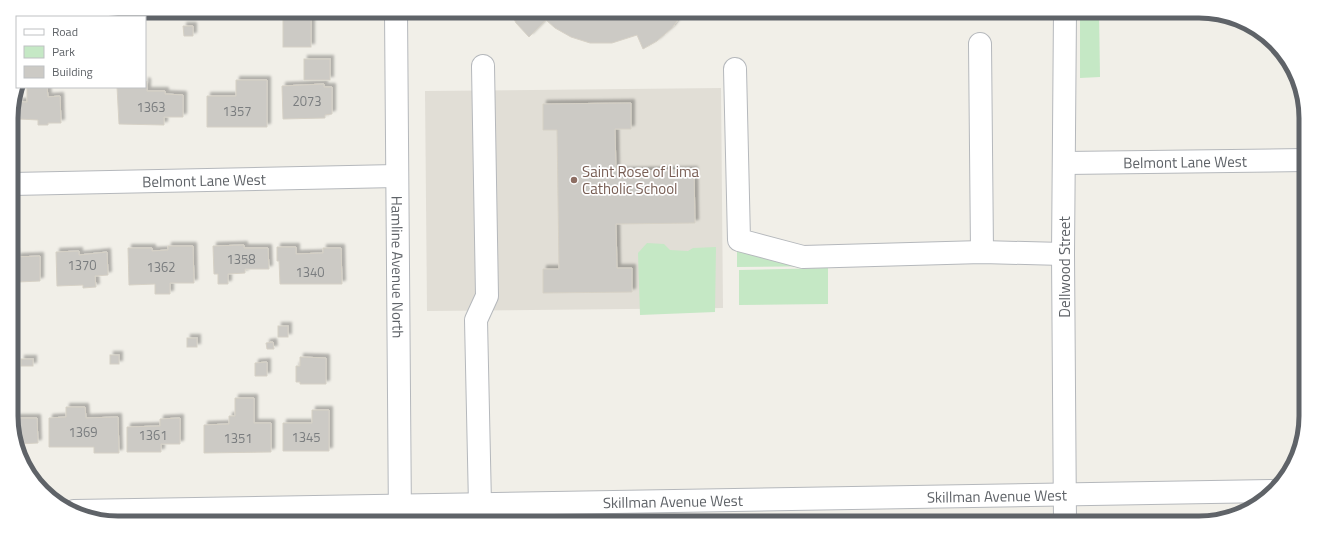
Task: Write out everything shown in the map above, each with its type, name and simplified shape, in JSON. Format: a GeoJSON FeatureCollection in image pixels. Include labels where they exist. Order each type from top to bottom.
{"type":"FeatureCollection","features":[{"type":"Feature","properties":{"kind":"street","name":"Hamline Avenue North"},"geometry":{"type":"LineString","coordinates":[[396,18],[396,176],[400,515]]}},
{"type":"Feature","properties":{"kind":"street","name":"Dellwood Street"},"geometry":{"type":"LineString","coordinates":[[1065,18],[1065,163],[1063,254],[1065,516]]}},
{"type":"Feature","properties":{"kind":"street"},"geometry":{"type":"LineString","coordinates":[[980,44],[982,252]]}},
{"type":"Feature","properties":{"kind":"street"},"geometry":{"type":"LineString","coordinates":[[480,505],[476,320],[487,296],[483,66]]}},
{"type":"Feature","properties":{"kind":"street"},"geometry":{"type":"LineString","coordinates":[[735,69],[739,240],[803,257],[982,252],[1063,254]]}},
{"type":"Feature","properties":{"kind":"street","name":"Belmont Lane West"},"geometry":{"type":"LineString","coordinates":[[1065,163],[1299,160]]}},
{"type":"Feature","properties":{"kind":"street","name":"Belmont Lane West"},"geometry":{"type":"LineString","coordinates":[[18,184],[396,176]]}},
{"type":"Feature","properties":{"kind":"street","name":"Skillman Avenue West"},"geometry":{"type":"LineString","coordinates":[[87,511],[400,515],[480,505],[1265,491]]}},
{"type":"Feature","properties":{"kind":"shaded area","name":"Saint Rose of Lima Catholic School"},"geometry":{"type":"Polygon","coordinates":[[[721,88],[723,308],[427,311],[425,91],[721,88]]]}},
{"type":"Feature","properties":{"kind":"green space"},"geometry":{"type":"Polygon","coordinates":[[[1080,18],[1099,18],[1100,77],[1080,78],[1080,18]]]}},
{"type":"Feature","properties":{"kind":"green space"},"geometry":{"type":"Polygon","coordinates":[[[647,243],[664,244],[670,250],[688,251],[693,248],[716,247],[715,312],[640,315],[638,253],[647,243]]]}},
{"type":"Feature","properties":{"kind":"green space"},"geometry":{"type":"Polygon","coordinates":[[[737,248],[836,266],[737,267],[737,248]]]}},
{"type":"Feature","properties":{"kind":"green space"},"geometry":{"type":"Polygon","coordinates":[[[828,268],[828,304],[739,305],[739,270],[828,268]]]}},
{"type":"Feature","properties":{"kind":"building"},"geometry":{"type":"Polygon","coordinates":[[[283,18],[311,18],[311,47],[283,47],[283,18]]]}},
{"type":"Feature","properties":{"kind":"building"},"geometry":{"type":"Polygon","coordinates":[[[514,18],[679,18],[672,28],[657,41],[643,49],[637,35],[612,43],[590,43],[571,37],[555,28],[546,20],[529,37],[516,23],[514,18]]]}},
{"type":"Feature","properties":{"kind":"building"},"geometry":{"type":"Polygon","coordinates":[[[183,26],[193,26],[193,36],[184,36],[183,26]]]}},
{"type":"Feature","properties":{"kind":"building"},"geometry":{"type":"Polygon","coordinates":[[[304,59],[330,59],[330,80],[304,80],[304,59]]]}},
{"type":"Feature","properties":{"kind":"building"},"geometry":{"type":"Polygon","coordinates":[[[236,80],[267,80],[267,127],[207,127],[207,96],[236,96],[236,80]]]}},
{"type":"Feature","properties":{"kind":"building"},"geometry":{"type":"Polygon","coordinates":[[[146,82],[147,91],[165,91],[165,94],[183,95],[183,117],[164,117],[164,125],[119,124],[117,88],[146,88],[146,82]]]}},
{"type":"Feature","properties":{"kind":"building"},"geometry":{"type":"Polygon","coordinates":[[[324,84],[324,87],[332,87],[332,114],[325,115],[325,118],[283,119],[282,86],[324,84]]]}},
{"type":"Feature","properties":{"kind":"building"},"geometry":{"type":"Polygon","coordinates":[[[27,88],[47,88],[48,97],[60,96],[61,123],[38,125],[38,120],[19,119],[19,102],[27,102],[27,88]]]}},
{"type":"Feature","properties":{"kind":"building"},"geometry":{"type":"Polygon","coordinates":[[[631,103],[631,129],[615,129],[616,171],[694,170],[695,223],[616,224],[617,268],[632,268],[632,292],[543,293],[543,269],[559,269],[557,130],[543,130],[543,104],[631,103]]]}},
{"type":"Feature","properties":{"kind":"building"},"geometry":{"type":"Polygon","coordinates":[[[244,245],[244,248],[268,248],[269,269],[245,269],[245,273],[228,274],[228,284],[218,284],[218,274],[214,274],[213,246],[244,245]]]}},
{"type":"Feature","properties":{"kind":"building"},"geometry":{"type":"Polygon","coordinates":[[[168,246],[193,246],[194,283],[170,283],[170,294],[155,294],[155,284],[129,285],[128,248],[152,248],[152,251],[168,250],[168,246]]]}},
{"type":"Feature","properties":{"kind":"building"},"geometry":{"type":"Polygon","coordinates":[[[277,247],[296,247],[296,254],[323,253],[323,248],[341,248],[342,284],[280,284],[277,247]]]}},
{"type":"Feature","properties":{"kind":"building"},"geometry":{"type":"Polygon","coordinates":[[[79,251],[79,255],[107,252],[108,275],[95,276],[96,287],[83,288],[83,285],[57,286],[56,252],[79,251]]]}},
{"type":"Feature","properties":{"kind":"building"},"geometry":{"type":"Polygon","coordinates":[[[40,256],[40,281],[18,282],[18,257],[40,256]]]}},
{"type":"Feature","properties":{"kind":"building"},"geometry":{"type":"Polygon","coordinates":[[[278,326],[288,326],[288,337],[278,337],[278,326]]]}},
{"type":"Feature","properties":{"kind":"building"},"geometry":{"type":"Polygon","coordinates":[[[187,338],[197,338],[197,347],[187,347],[187,338]]]}},
{"type":"Feature","properties":{"kind":"building"},"geometry":{"type":"Polygon","coordinates":[[[273,342],[274,349],[267,349],[266,343],[273,342]]]}},
{"type":"Feature","properties":{"kind":"building"},"geometry":{"type":"Polygon","coordinates":[[[110,355],[119,355],[119,364],[110,364],[110,355]]]}},
{"type":"Feature","properties":{"kind":"building"},"geometry":{"type":"Polygon","coordinates":[[[300,357],[326,358],[326,384],[300,384],[300,382],[296,382],[296,366],[300,366],[300,357]]]}},
{"type":"Feature","properties":{"kind":"building"},"geometry":{"type":"Polygon","coordinates":[[[21,359],[33,359],[33,366],[21,366],[21,359]]]}},
{"type":"Feature","properties":{"kind":"building"},"geometry":{"type":"Polygon","coordinates":[[[267,362],[267,376],[255,376],[255,363],[267,362]]]}},
{"type":"Feature","properties":{"kind":"building"},"geometry":{"type":"Polygon","coordinates":[[[235,398],[254,398],[254,423],[271,423],[271,452],[204,453],[204,425],[229,424],[229,416],[235,416],[235,398]]]}},
{"type":"Feature","properties":{"kind":"building"},"geometry":{"type":"Polygon","coordinates":[[[66,407],[85,407],[86,418],[118,417],[119,453],[94,453],[94,447],[49,447],[49,418],[66,417],[66,407]]]}},
{"type":"Feature","properties":{"kind":"building"},"geometry":{"type":"Polygon","coordinates":[[[312,410],[329,410],[329,451],[283,451],[283,423],[312,423],[312,410]]]}},
{"type":"Feature","properties":{"kind":"building"},"geometry":{"type":"Polygon","coordinates":[[[18,418],[37,418],[38,443],[22,444],[18,418]]]}},
{"type":"Feature","properties":{"kind":"building"},"geometry":{"type":"Polygon","coordinates":[[[180,418],[180,444],[161,444],[161,452],[127,452],[127,427],[160,426],[160,419],[180,418]]]}},
{"type":"Feature","properties":{"kind":"place","name":"Saint Rose of Lima Catholic School"},"geometry":{"type":"Point","coordinates":[574,180]}}]}
